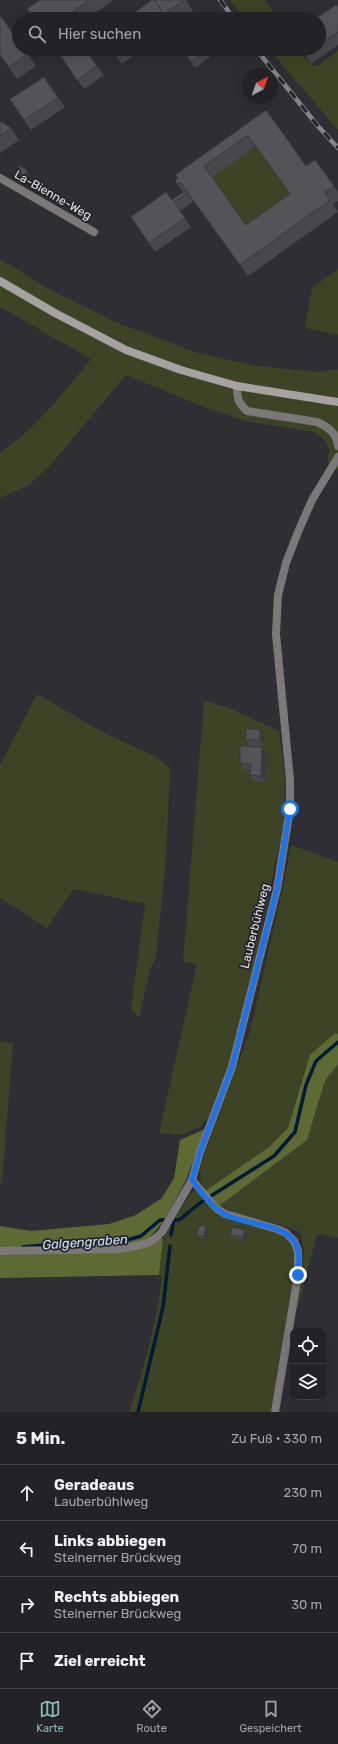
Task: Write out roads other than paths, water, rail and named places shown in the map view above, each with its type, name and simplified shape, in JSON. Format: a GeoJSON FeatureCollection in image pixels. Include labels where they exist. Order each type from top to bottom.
{"type":"FeatureCollection","features":[{"type":"Feature","properties":{"kind":"main road"},"geometry":{"type":"LineString","coordinates":[[0,281],[55,313],[126,350],[181,370],[237,386],[338,402]]}},
{"type":"Feature","properties":{"kind":"street","name":"La-Bienne-Weg"},"geometry":{"type":"LineString","coordinates":[[0,178],[94,232]]}},
{"type":"Feature","properties":{"kind":"street"},"geometry":{"type":"LineString","coordinates":[[237,386],[237,399],[240,405],[247,411],[317,422],[327,427],[337,438],[338,446]]}},
{"type":"Feature","properties":{"kind":"street","name":"Lauberbühlweg"},"geometry":{"type":"LineString","coordinates":[[0,1251],[121,1249],[148,1243],[162,1232],[192,1180],[200,1152],[232,1067],[277,889],[290,809],[290,780],[276,634],[278,595],[286,563],[298,532],[312,500],[338,456]]}},
{"type":"Feature","properties":{"kind":"street"},"geometry":{"type":"LineString","coordinates":[[192,1180],[216,1208],[225,1214],[286,1233],[294,1241],[298,1251],[298,1275],[275,1412]]}},
{"type":"Feature","properties":{"kind":"waterway","name":"Galgengraben"},"geometry":{"type":"LineString","coordinates":[[23,1247],[99,1240],[124,1241],[141,1236],[160,1220],[179,1220],[200,1203],[274,1156],[295,1132],[306,1085],[316,1061],[338,1042]]}},
{"type":"Feature","properties":{"kind":"waterway"},"geometry":{"type":"LineString","coordinates":[[171,1235],[174,1219]]}},
{"type":"Feature","properties":{"kind":"waterway"},"geometry":{"type":"LineString","coordinates":[[138,1412],[163,1307],[170,1246]]}},
{"type":"Feature","properties":{"kind":"railway"},"geometry":{"type":"LineString","coordinates":[[220,0],[229,12]]}},
{"type":"Feature","properties":{"kind":"railway"},"geometry":{"type":"LineString","coordinates":[[262,56],[317,125],[338,148]]}}]}
